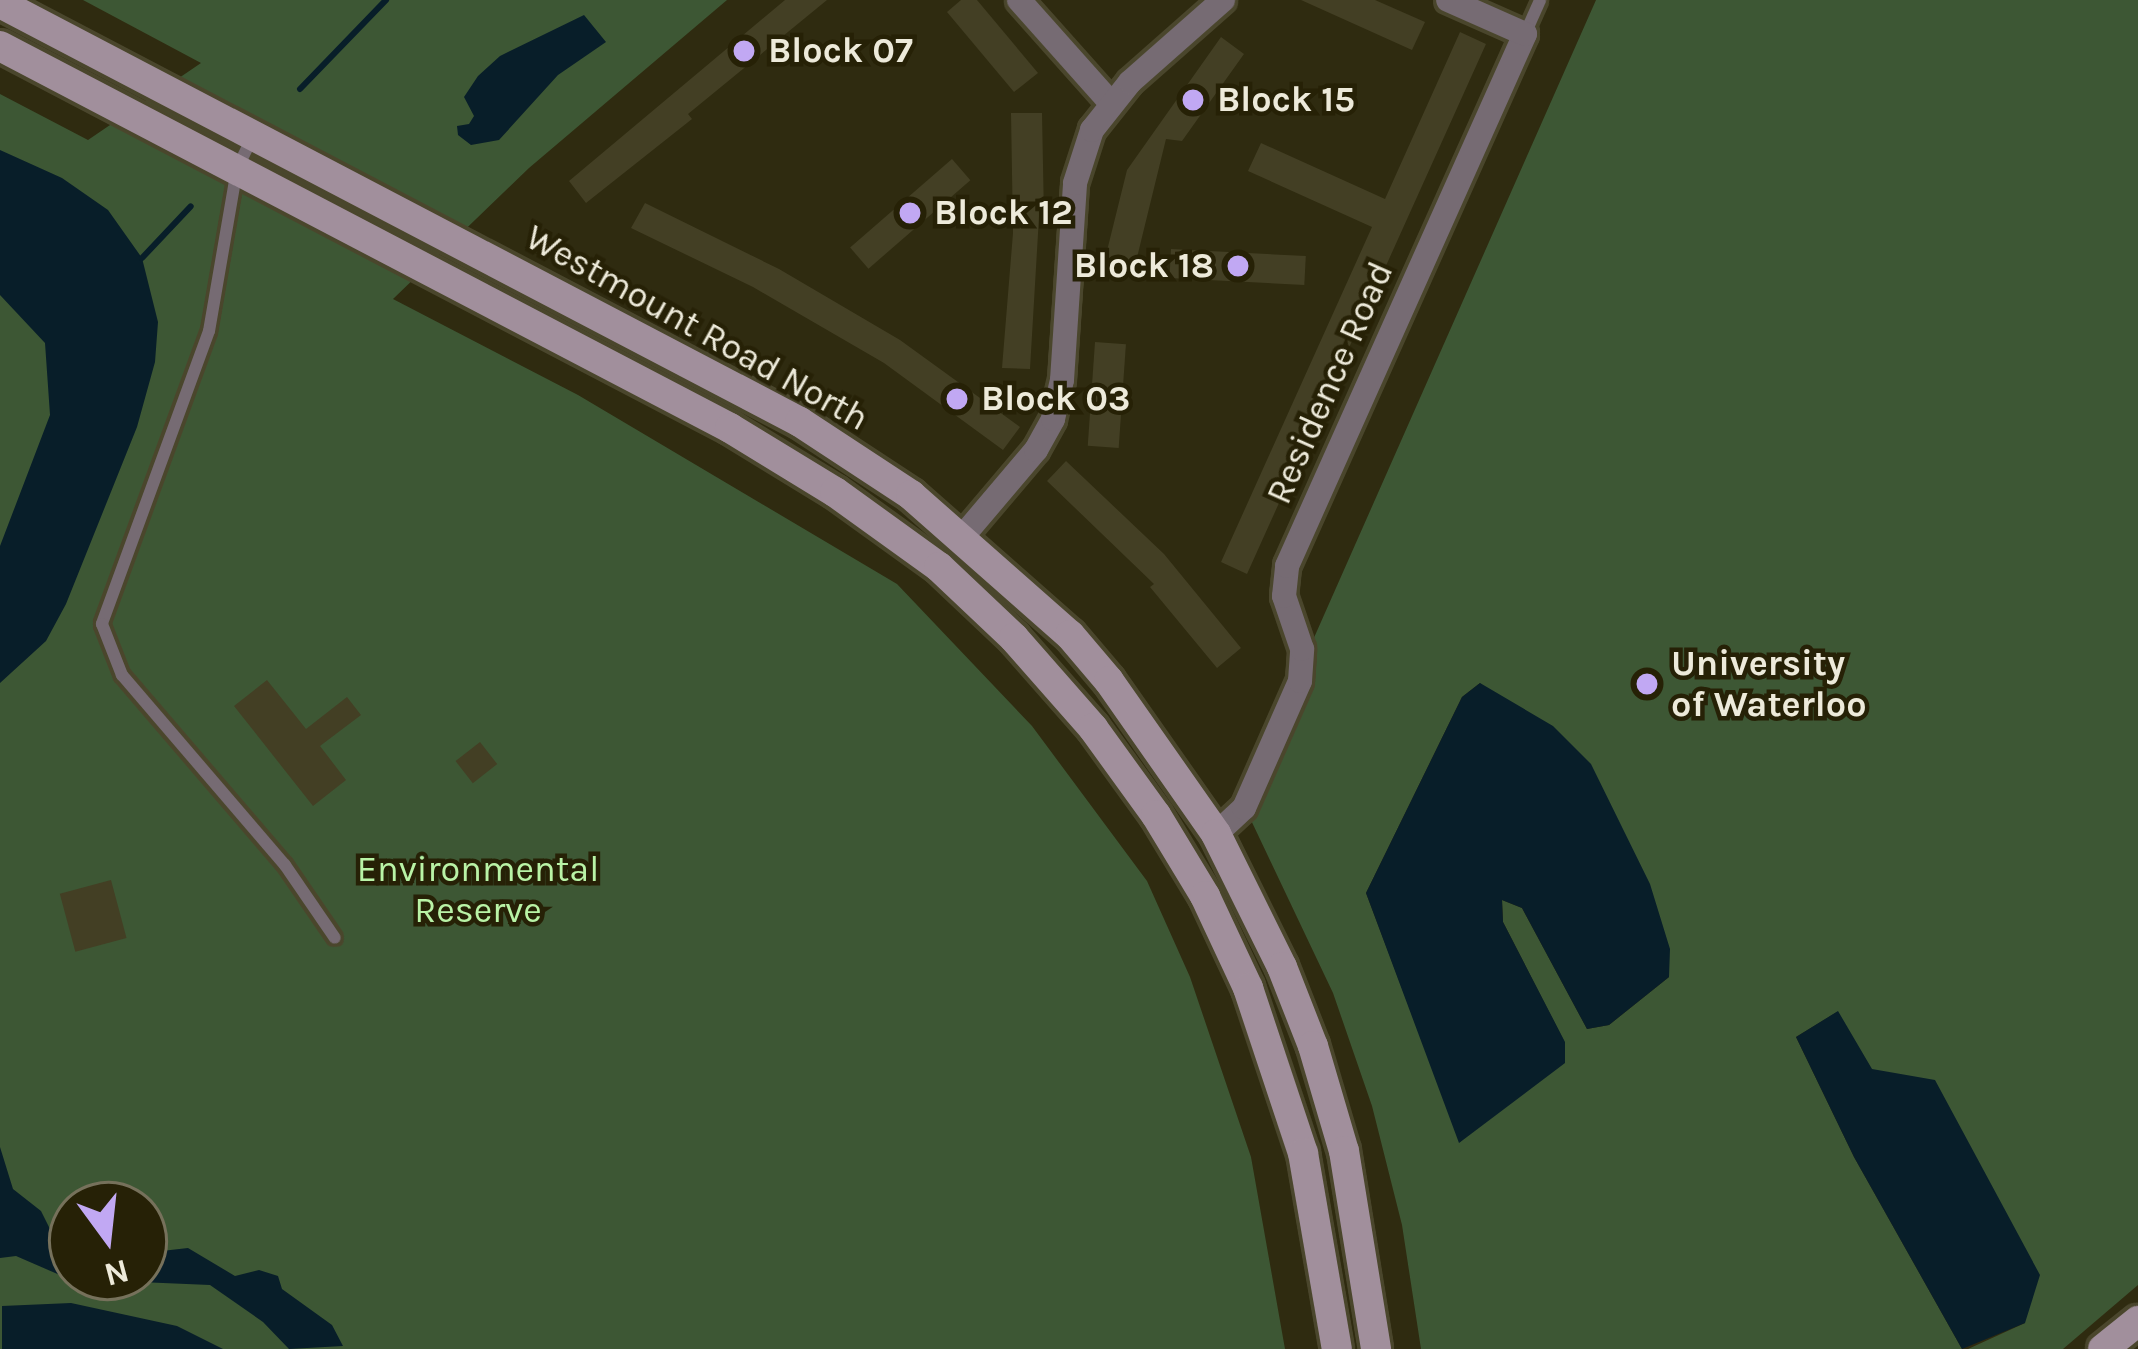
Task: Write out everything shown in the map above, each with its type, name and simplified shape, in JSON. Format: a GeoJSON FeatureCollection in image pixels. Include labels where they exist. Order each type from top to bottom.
{"type":"FeatureCollection","features":[{"type":"Feature","properties":{"kind":"main road","name":"Westmount Road North"},"geometry":{"type":"LineString","coordinates":[[0,3],[800,422],[963,536],[1070,635],[1109,681],[1216,834],[1282,967],[1324,1081],[1353,1194],[1376,1349]]}},
{"type":"Feature","properties":{"kind":"main road","name":"Westmount Road North"},"geometry":{"type":"LineString","coordinates":[[0,46],[748,439],[835,492],[939,567],[1014,638],[1093,728],[1156,815],[1205,896],[1249,988],[1304,1153],[1336,1349]]}},
{"type":"Feature","properties":{"kind":"main road"},"geometry":{"type":"LineString","coordinates":[[2103,1349],[2138,1321]]}},
{"type":"Feature","properties":{"kind":"street"},"geometry":{"type":"LineString","coordinates":[[1019,0],[1110,102]]}},
{"type":"Feature","properties":{"kind":"street"},"geometry":{"type":"LineString","coordinates":[[963,536],[1036,450],[1053,419],[1062,380],[1077,172],[1092,130],[1110,102],[1223,0]]}},
{"type":"Feature","properties":{"kind":"street"},"geometry":{"type":"LineString","coordinates":[[1448,0],[1525,34]]}},
{"type":"Feature","properties":{"kind":"street","name":"Residence Road"},"geometry":{"type":"LineString","coordinates":[[1216,834],[1244,808],[1300,681],[1302,649],[1284,596],[1287,566],[1525,34]]}},
{"type":"Feature","properties":{"kind":"lane"},"geometry":{"type":"LineString","coordinates":[[1525,34],[1540,0]]}},
{"type":"Feature","properties":{"kind":"lane"},"geometry":{"type":"LineString","coordinates":[[254,134],[237,169],[209,331],[102,624],[122,675],[284,865],[335,938]]}},
{"type":"Feature","properties":{"kind":"green space","name":"Environmental Reserve"},"geometry":{"type":"Polygon","coordinates":[[[83,0],[727,0],[529,168],[393,299],[578,395],[897,584],[1032,726],[1147,881],[1190,977],[1251,1157],[1285,1349],[0,1349],[0,94],[88,140],[201,63],[83,0]]]}},
{"type":"Feature","properties":{"kind":"green space"},"geometry":{"type":"Polygon","coordinates":[[[1596,0],[2138,0],[2138,1285],[2063,1349],[1968,1349],[2025,1323],[1837,1012],[1796,1037],[1854,1157],[1962,1349],[1421,1349],[1402,1225],[1372,1106],[1333,993],[1249,816],[1313,680],[1309,649],[1596,0]],[[1480,683],[1462,697],[1366,893],[1460,1142],[1564,1041],[1503,922],[1502,900],[1522,908],[1587,1029],[1609,1025],[1669,977],[1480,683]]]}},
{"type":"Feature","properties":{"kind":"water"},"geometry":{"type":"Polygon","coordinates":[[[584,15],[606,42],[558,75],[499,140],[471,145],[458,135],[457,126],[469,124],[474,116],[464,97],[478,76],[500,56],[584,15]]]}},
{"type":"Feature","properties":{"kind":"water"},"geometry":{"type":"Polygon","coordinates":[[[0,150],[62,178],[108,210],[142,258],[158,322],[155,362],[137,427],[66,604],[46,641],[0,683],[0,546],[50,415],[45,343],[0,295],[0,150]]]}},
{"type":"Feature","properties":{"kind":"water"},"geometry":{"type":"Polygon","coordinates":[[[1480,683],[1553,726],[1591,764],[1650,884],[1670,949],[1669,977],[1609,1025],[1587,1029],[1522,908],[1502,900],[1503,922],[1565,1042],[1565,1063],[1459,1143],[1366,893],[1462,697],[1480,683]]]}},
{"type":"Feature","properties":{"kind":"water"},"geometry":{"type":"Polygon","coordinates":[[[1838,1011],[1872,1069],[1935,1080],[2040,1275],[2025,1323],[1962,1349],[1854,1157],[1796,1037],[1838,1011]]]}},
{"type":"Feature","properties":{"kind":"water"},"geometry":{"type":"Polygon","coordinates":[[[0,1147],[13,1189],[41,1211],[48,1225],[48,1270],[16,1256],[0,1258],[0,1147]]]}},
{"type":"Feature","properties":{"kind":"water"},"geometry":{"type":"Polygon","coordinates":[[[188,1248],[235,1276],[259,1270],[278,1276],[282,1289],[332,1325],[343,1346],[289,1349],[263,1322],[210,1285],[168,1283],[168,1250],[188,1248]]]}},
{"type":"Feature","properties":{"kind":"water"},"geometry":{"type":"Polygon","coordinates":[[[71,1303],[177,1326],[223,1349],[2,1349],[2,1306],[71,1303]]]}},
{"type":"Feature","properties":{"kind":"building"},"geometry":{"type":"Polygon","coordinates":[[[785,0],[827,0],[688,114],[692,119],[586,203],[569,181],[785,0]]]}},
{"type":"Feature","properties":{"kind":"building"},"geometry":{"type":"Polygon","coordinates":[[[961,0],[977,0],[1038,73],[1014,92],[947,12],[961,0]]]}},
{"type":"Feature","properties":{"kind":"building"},"geometry":{"type":"Polygon","coordinates":[[[1301,0],[1375,0],[1425,22],[1412,50],[1301,0]]]}},
{"type":"Feature","properties":{"kind":"building"},"geometry":{"type":"Polygon","coordinates":[[[1460,32],[1486,44],[1247,574],[1221,562],[1372,227],[1248,171],[1261,143],[1385,199],[1460,32]]]}},
{"type":"Feature","properties":{"kind":"building"},"geometry":{"type":"Polygon","coordinates":[[[1221,37],[1244,54],[1182,141],[1166,139],[1132,278],[1102,271],[1127,170],[1221,37]]]}},
{"type":"Feature","properties":{"kind":"building"},"geometry":{"type":"Polygon","coordinates":[[[1011,113],[1042,113],[1044,217],[1039,217],[1030,369],[1002,368],[1013,233],[1011,113]]]}},
{"type":"Feature","properties":{"kind":"building","name":"Block 12"},"geometry":{"type":"Polygon","coordinates":[[[952,159],[970,180],[868,269],[850,248],[952,159]]]}},
{"type":"Feature","properties":{"kind":"building"},"geometry":{"type":"Polygon","coordinates":[[[645,203],[779,269],[900,340],[1020,427],[1003,450],[884,363],[753,287],[631,228],[645,203]]]}},
{"type":"Feature","properties":{"kind":"building","name":"Block 18"},"geometry":{"type":"Polygon","coordinates":[[[1171,249],[1306,256],[1304,285],[1169,278],[1171,249]]]}},
{"type":"Feature","properties":{"kind":"building"},"geometry":{"type":"Polygon","coordinates":[[[1095,342],[1126,344],[1119,448],[1088,446],[1095,342]]]}},
{"type":"Feature","properties":{"kind":"building"},"geometry":{"type":"Polygon","coordinates":[[[1066,461],[1164,554],[1241,648],[1217,668],[1150,587],[1154,584],[1047,481],[1066,461]]]}},
{"type":"Feature","properties":{"kind":"building"},"geometry":{"type":"Polygon","coordinates":[[[267,680],[306,729],[347,697],[361,715],[320,746],[346,780],[313,806],[234,706],[267,680]]]}},
{"type":"Feature","properties":{"kind":"building"},"geometry":{"type":"Polygon","coordinates":[[[480,742],[497,764],[473,783],[456,761],[480,742]]]}},
{"type":"Feature","properties":{"kind":"building"},"geometry":{"type":"Polygon","coordinates":[[[111,880],[127,938],[75,952],[60,894],[111,880]]]}},
{"type":"Feature","properties":{"kind":"waterway"},"geometry":{"type":"LineString","coordinates":[[300,89],[386,0]]}},
{"type":"Feature","properties":{"kind":"waterway"},"geometry":{"type":"LineString","coordinates":[[142,258],[191,206]]}},
{"type":"Feature","properties":{"kind":"place","name":"Block 07"},"geometry":{"type":"Point","coordinates":[744,51]}},
{"type":"Feature","properties":{"kind":"place","name":"Block 15"},"geometry":{"type":"Point","coordinates":[1193,100]}},
{"type":"Feature","properties":{"kind":"place","name":"Block 12"},"geometry":{"type":"Point","coordinates":[910,213]}},
{"type":"Feature","properties":{"kind":"place","name":"Block 18"},"geometry":{"type":"Point","coordinates":[1238,266]}},
{"type":"Feature","properties":{"kind":"place","name":"Block 03"},"geometry":{"type":"Point","coordinates":[957,399]}},
{"type":"Feature","properties":{"kind":"place","name":"University of Waterloo"},"geometry":{"type":"Point","coordinates":[1647,684]}}]}
